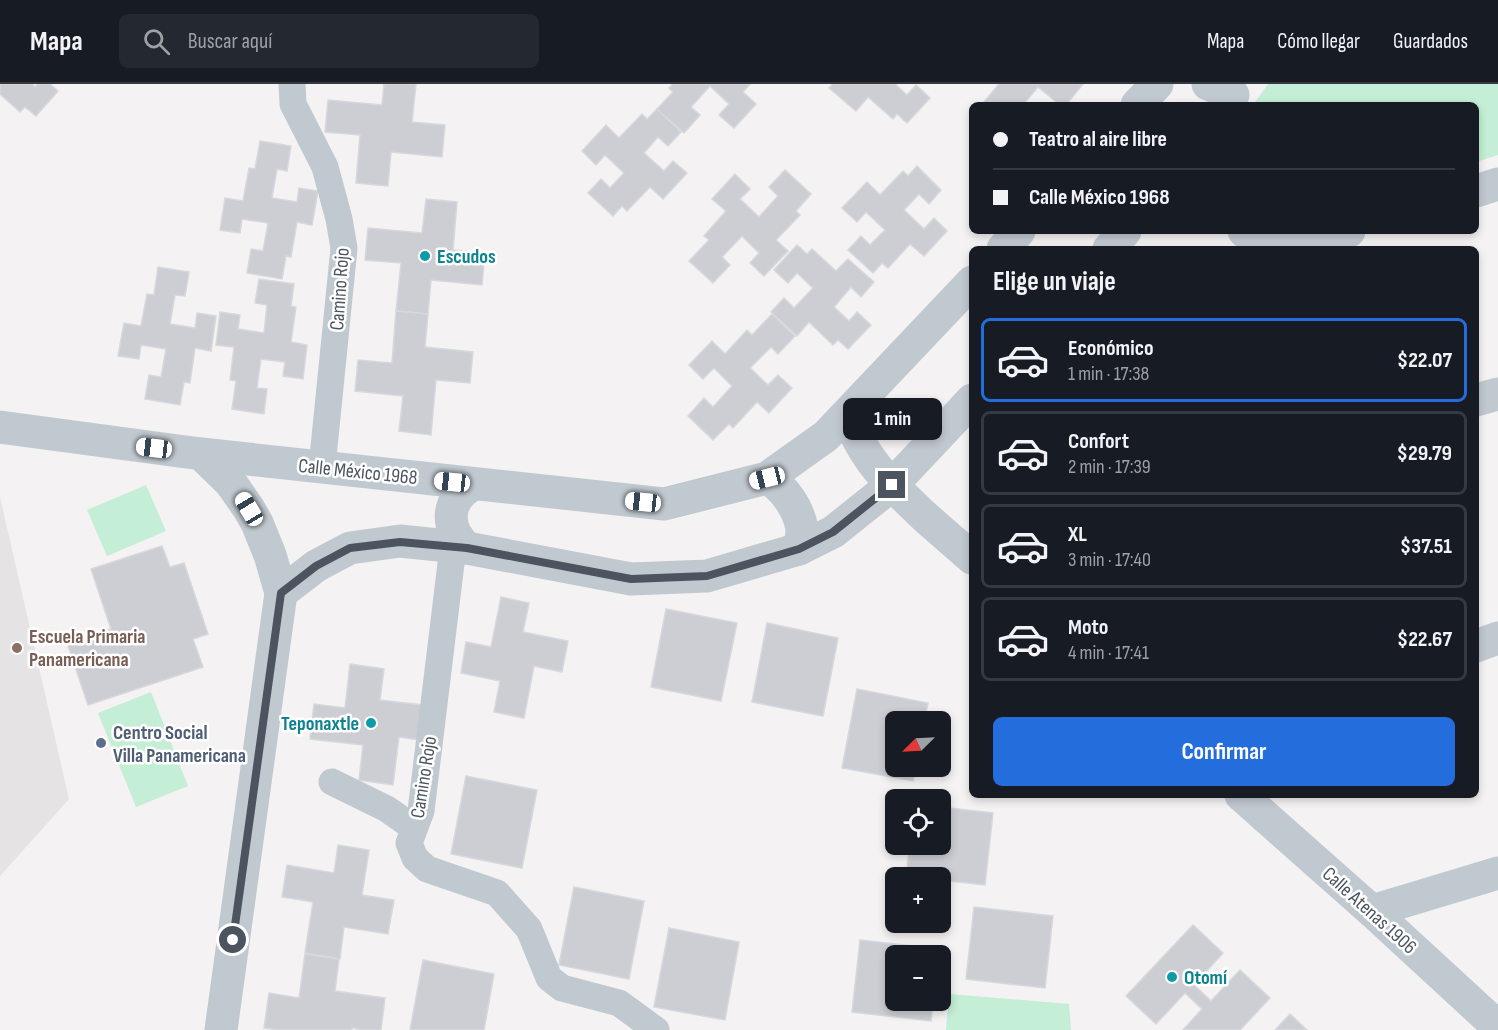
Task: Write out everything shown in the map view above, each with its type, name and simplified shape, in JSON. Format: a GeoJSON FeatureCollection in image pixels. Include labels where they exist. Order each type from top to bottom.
{"type":"FeatureCollection","features":[{"type":"Feature","properties":{"kind":"street","name":"Camino Rojo"},"geometry":{"type":"LineString","coordinates":[[292,84],[293,104],[325,167],[344,248],[322,467]]}},
{"type":"Feature","properties":{"kind":"street"},"geometry":{"type":"LineString","coordinates":[[1479,190],[1498,184]]}},
{"type":"Feature","properties":{"kind":"street"},"geometry":{"type":"LineString","coordinates":[[1006,246],[1017,234]]}},
{"type":"Feature","properties":{"kind":"street"},"geometry":{"type":"LineString","coordinates":[[1112,246],[1122,234]]}},
{"type":"Feature","properties":{"kind":"street"},"geometry":{"type":"LineString","coordinates":[[1248,234],[1301,246],[1339,234]]}},
{"type":"Feature","properties":{"kind":"street","name":"Calle México 1968"},"geometry":{"type":"LineString","coordinates":[[0,427],[201,454],[664,504],[767,478],[826,436],[969,285]]}},
{"type":"Feature","properties":{"kind":"street"},"geometry":{"type":"LineString","coordinates":[[1479,399],[1498,394]]}},
{"type":"Feature","properties":{"kind":"street"},"geometry":{"type":"LineString","coordinates":[[281,593],[316,566],[350,548],[400,542],[460,548],[631,579],[707,576],[799,549],[833,532],[892,485],[969,403]]}},
{"type":"Feature","properties":{"kind":"street"},"geometry":{"type":"LineString","coordinates":[[848,415],[863,450],[876,469],[969,555]]}},
{"type":"Feature","properties":{"kind":"street"},"geometry":{"type":"LineString","coordinates":[[201,454],[231,483],[249,509],[270,555],[281,593],[219,1022]]}},
{"type":"Feature","properties":{"kind":"street"},"geometry":{"type":"LineString","coordinates":[[767,478],[784,491],[798,517],[802,528],[799,549]]}},
{"type":"Feature","properties":{"kind":"street"},"geometry":{"type":"LineString","coordinates":[[460,548],[451,523],[451,513],[459,495],[474,484]]}},
{"type":"Feature","properties":{"kind":"street","name":"Camino Rojo"},"geometry":{"type":"LineString","coordinates":[[460,548],[421,811],[409,843],[414,858],[427,869],[497,893],[529,929],[549,978],[562,988],[619,1003],[656,1030]]}},
{"type":"Feature","properties":{"kind":"street"},"geometry":{"type":"LineString","coordinates":[[1479,645],[1498,639]]}},
{"type":"Feature","properties":{"kind":"street","name":"Camino Rojo"},"geometry":{"type":"LineString","coordinates":[[332,782],[387,809],[414,828]]}},
{"type":"Feature","properties":{"kind":"street","name":"Calle Atenas 1906"},"geometry":{"type":"LineString","coordinates":[[1244,798],[1498,1027]]}},
{"type":"Feature","properties":{"kind":"street"},"geometry":{"type":"LineString","coordinates":[[1372,911],[1498,873]]}},
{"type":"Feature","properties":{"kind":"shaded area","name":"Escuela Primaria Panamericana"},"geometry":{"type":"Polygon","coordinates":[[[0,497],[69,799],[0,876],[0,497]]]}},
{"type":"Feature","properties":{"kind":"green space"},"geometry":{"type":"Polygon","coordinates":[[[1268,84],[1498,84],[1498,155],[1479,161],[1479,102],[1255,102],[1268,84]]]}},
{"type":"Feature","properties":{"kind":"green space"},"geometry":{"type":"Polygon","coordinates":[[[146,485],[166,531],[107,556],[87,510],[146,485]]]}},
{"type":"Feature","properties":{"kind":"green space"},"geometry":{"type":"Polygon","coordinates":[[[151,692],[188,786],[136,807],[98,713],[151,692]]]}},
{"type":"Feature","properties":{"kind":"green space"},"geometry":{"type":"Polygon","coordinates":[[[951,994],[1069,1004],[1071,1030],[946,1030],[948,1011],[951,1011],[951,994]]]}},
{"type":"Feature","properties":{"kind":"building"},"geometry":{"type":"Polygon","coordinates":[[[0,84],[32,84],[35,87],[38,84],[50,84],[58,91],[36,116],[25,107],[20,112],[0,94],[0,84]]]}},
{"type":"Feature","properties":{"kind":"building"},"geometry":{"type":"Polygon","coordinates":[[[384,84],[416,84],[412,122],[445,125],[442,157],[391,152],[388,186],[356,183],[360,135],[325,132],[328,100],[382,105],[384,84]]]}},
{"type":"Feature","properties":{"kind":"building"},"geometry":{"type":"Polygon","coordinates":[[[673,84],[750,84],[743,92],[756,104],[734,128],[719,115],[729,104],[710,86],[691,107],[700,115],[684,133],[657,109],[673,92],[669,88],[673,84]]]}},
{"type":"Feature","properties":{"kind":"building"},"geometry":{"type":"Polygon","coordinates":[[[833,84],[895,84],[907,95],[916,85],[930,98],[907,123],[897,114],[893,119],[868,97],[856,111],[829,88],[833,84]]]}},
{"type":"Feature","properties":{"kind":"building"},"geometry":{"type":"Polygon","coordinates":[[[999,84],[1083,84],[1068,102],[1056,102],[1038,87],[1026,102],[984,102],[999,84]]]}},
{"type":"Feature","properties":{"kind":"building"},"geometry":{"type":"Polygon","coordinates":[[[657,109],[681,132],[668,146],[658,137],[644,153],[664,171],[673,161],[687,173],[663,199],[650,187],[627,211],[622,206],[613,216],[588,193],[601,179],[610,188],[624,173],[605,155],[596,165],[582,151],[606,125],[619,138],[642,114],[647,119],[657,109]]]}},
{"type":"Feature","properties":{"kind":"building"},"geometry":{"type":"Polygon","coordinates":[[[260,141],[291,146],[287,171],[277,169],[272,198],[297,202],[299,188],[318,191],[312,225],[297,222],[291,257],[286,256],[282,279],[247,273],[251,249],[263,251],[268,223],[242,219],[240,233],[220,230],[225,198],[243,201],[249,168],[255,169],[260,141]]]}},
{"type":"Feature","properties":{"kind":"building"},"geometry":{"type":"Polygon","coordinates":[[[917,166],[941,190],[929,204],[919,194],[904,210],[924,229],[934,218],[947,231],[924,256],[910,244],[888,268],[882,263],[873,273],[848,250],[861,236],[870,245],[885,230],[866,212],[857,222],[842,208],[867,182],[880,195],[903,171],[908,176],[917,166]]]}},
{"type":"Feature","properties":{"kind":"building"},"geometry":{"type":"Polygon","coordinates":[[[785,170],[811,194],[796,211],[800,215],[776,240],[788,251],[764,276],[750,263],[759,253],[742,236],[722,257],[730,265],[713,283],[689,261],[709,240],[704,236],[726,211],[712,199],[735,174],[750,189],[740,199],[759,217],[778,196],[769,187],[785,170]]]}},
{"type":"Feature","properties":{"kind":"building","name":"Escudos"},"geometry":{"type":"Polygon","coordinates":[[[426,199],[457,202],[453,250],[485,253],[482,285],[431,280],[428,314],[396,311],[401,263],[365,260],[368,228],[422,233],[426,199]]]}},
{"type":"Feature","properties":{"kind":"building"},"geometry":{"type":"Polygon","coordinates":[[[797,245],[807,254],[812,249],[836,271],[848,259],[874,282],[861,297],[851,287],[834,307],[849,321],[857,312],[871,325],[848,349],[838,340],[833,345],[809,322],[797,336],[771,312],[784,298],[794,308],[813,288],[797,273],[788,283],[774,270],[797,245]]]}},
{"type":"Feature","properties":{"kind":"building"},"geometry":{"type":"Polygon","coordinates":[[[158,267],[189,272],[185,296],[175,295],[170,324],[195,328],[197,313],[216,316],[211,351],[195,348],[190,383],[184,382],[180,405],[145,399],[149,375],[161,377],[166,349],[141,345],[139,359],[118,356],[124,323],[141,326],[147,294],[154,295],[158,267]]]}},
{"type":"Feature","properties":{"kind":"building"},"geometry":{"type":"Polygon","coordinates":[[[259,279],[294,284],[291,306],[296,307],[291,342],[307,345],[303,379],[283,376],[285,362],[261,359],[257,388],[267,389],[264,414],[232,409],[236,381],[230,380],[234,347],[216,345],[220,312],[240,315],[238,329],[264,333],[267,305],[255,303],[259,279]]]}},
{"type":"Feature","properties":{"kind":"building"},"geometry":{"type":"Polygon","coordinates":[[[396,311],[428,314],[425,347],[473,352],[470,383],[436,380],[431,435],[399,431],[403,396],[355,391],[358,360],[392,363],[396,311]]]}},
{"type":"Feature","properties":{"kind":"building"},"geometry":{"type":"Polygon","coordinates":[[[772,314],[795,336],[778,354],[771,347],[750,368],[768,385],[778,375],[792,388],[769,413],[757,402],[733,428],[729,424],[713,440],[688,416],[704,398],[713,407],[732,386],[714,368],[703,379],[689,365],[712,341],[725,354],[747,330],[752,335],[772,314]]]}},
{"type":"Feature","properties":{"kind":"building","name":"Centro Social Villa Panamericana"},"geometry":{"type":"Polygon","coordinates":[[[162,546],[170,567],[184,563],[208,634],[193,639],[203,667],[88,705],[67,643],[111,629],[91,569],[162,546]]]}},
{"type":"Feature","properties":{"kind":"building"},"geometry":{"type":"Polygon","coordinates":[[[501,597],[529,603],[523,632],[568,641],[562,672],[534,666],[524,718],[494,712],[500,681],[461,673],[466,642],[491,647],[501,597]]]}},
{"type":"Feature","properties":{"kind":"building"},"geometry":{"type":"Polygon","coordinates":[[[666,609],[737,623],[721,701],[651,687],[666,609]]]}},
{"type":"Feature","properties":{"kind":"building"},"geometry":{"type":"Polygon","coordinates":[[[767,623],[838,638],[823,716],[752,702],[767,623]]]}},
{"type":"Feature","properties":{"kind":"building","name":"Teponaxtle"},"geometry":{"type":"Polygon","coordinates":[[[350,664],[384,669],[380,700],[431,706],[427,741],[399,737],[393,785],[359,780],[363,745],[310,739],[314,704],[345,708],[350,664]]]}},
{"type":"Feature","properties":{"kind":"building"},"geometry":{"type":"Polygon","coordinates":[[[857,689],[928,703],[926,711],[885,711],[885,776],[842,768],[857,689]]]}},
{"type":"Feature","properties":{"kind":"building"},"geometry":{"type":"Polygon","coordinates":[[[466,776],[537,790],[522,868],[451,854],[466,776]]]}},
{"type":"Feature","properties":{"kind":"building"},"geometry":{"type":"Polygon","coordinates":[[[891,777],[914,777],[913,781],[891,777]]]}},
{"type":"Feature","properties":{"kind":"building"},"geometry":{"type":"Polygon","coordinates":[[[951,808],[993,813],[985,885],[951,881],[951,867],[907,867],[909,855],[951,855],[951,808]]]}},
{"type":"Feature","properties":{"kind":"building"},"geometry":{"type":"Polygon","coordinates":[[[338,845],[369,850],[362,895],[394,900],[388,934],[344,927],[340,959],[305,953],[313,902],[282,897],[287,865],[334,873],[338,845]]]}},
{"type":"Feature","properties":{"kind":"building"},"geometry":{"type":"Polygon","coordinates":[[[574,887],[644,901],[629,979],[559,965],[574,887]]]}},
{"type":"Feature","properties":{"kind":"building"},"geometry":{"type":"Polygon","coordinates":[[[974,907],[1053,916],[1045,988],[966,979],[974,907]]]}},
{"type":"Feature","properties":{"kind":"building","name":"Otomí"},"geometry":{"type":"Polygon","coordinates":[[[1193,925],[1223,953],[1194,985],[1211,1001],[1240,970],[1270,998],[1240,1030],[1183,1030],[1202,1009],[1185,993],[1156,1024],[1126,996],[1193,925]]]}},
{"type":"Feature","properties":{"kind":"building"},"geometry":{"type":"Polygon","coordinates":[[[669,928],[739,942],[725,1020],[654,1007],[669,928]]]}},
{"type":"Feature","properties":{"kind":"building"},"geometry":{"type":"Polygon","coordinates":[[[860,940],[904,945],[885,945],[885,1011],[932,1011],[931,1021],[852,1012],[860,940]]]}},
{"type":"Feature","properties":{"kind":"building"},"geometry":{"type":"Polygon","coordinates":[[[305,954],[339,959],[335,991],[385,998],[381,1030],[264,1028],[269,993],[299,998],[305,954]]]}},
{"type":"Feature","properties":{"kind":"building"},"geometry":{"type":"Polygon","coordinates":[[[423,960],[494,974],[484,1030],[410,1030],[423,960]]]}},
{"type":"Feature","properties":{"kind":"building"},"geometry":{"type":"Polygon","coordinates":[[[1290,1014],[1307,1030],[1275,1030],[1290,1014]]]}},
{"type":"Feature","properties":{"kind":"place","name":"Escudos"},"geometry":{"type":"Point","coordinates":[425,256]}},
{"type":"Feature","properties":{"kind":"place","name":"Escuela Primaria Panamericana"},"geometry":{"type":"Point","coordinates":[17,648]}},
{"type":"Feature","properties":{"kind":"place","name":"Teponaxtle"},"geometry":{"type":"Point","coordinates":[371,723]}},
{"type":"Feature","properties":{"kind":"place","name":"Centro Social Villa Panamericana"},"geometry":{"type":"Point","coordinates":[101,743]}},
{"type":"Feature","properties":{"kind":"place","name":"Otomí"},"geometry":{"type":"Point","coordinates":[1172,977]}},
{"type":"Feature","properties":{"kind":"route"},"geometry":{"type":"LineString","coordinates":[[233,940],[281,593],[316,566],[350,548],[400,542],[467,548],[631,579],[707,576],[799,549],[833,532],[892,485]]}}]}
